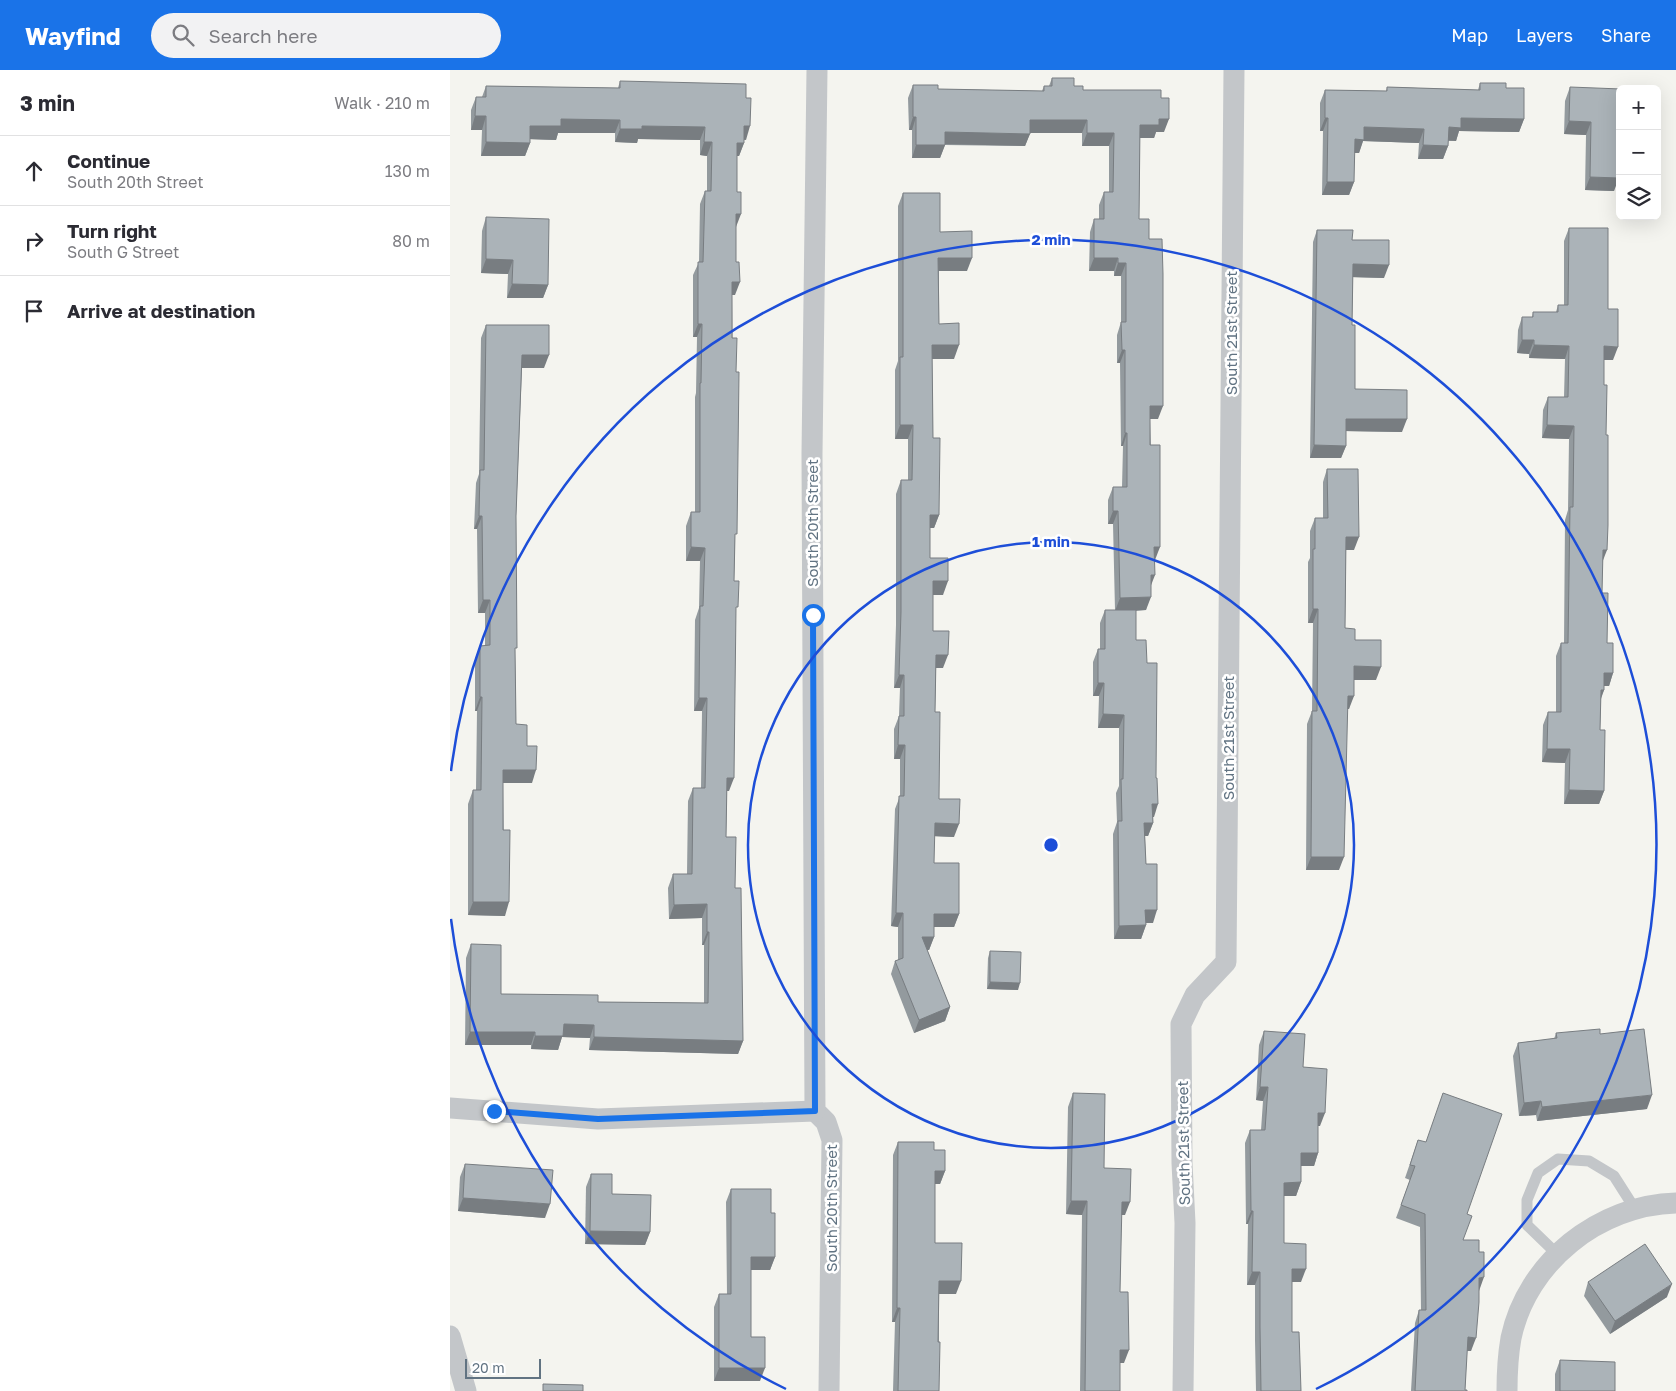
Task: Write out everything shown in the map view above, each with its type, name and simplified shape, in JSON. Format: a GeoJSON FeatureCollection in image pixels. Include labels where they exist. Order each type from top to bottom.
{"type":"FeatureCollection","features":[{"type":"Feature","properties":{"kind":"street","name":"South 20th Street"},"geometry":{"type":"LineString","coordinates":[[817,70],[812,454],[815,1111],[826,1122],[832,1140],[829,1391]]}},
{"type":"Feature","properties":{"kind":"street","name":"South 21st Street"},"geometry":{"type":"LineString","coordinates":[[1183,1391],[1185,1223],[1182,1163],[1181,1024],[1195,995],[1226,962],[1234,70]]}},
{"type":"Feature","properties":{"kind":"street"},"geometry":{"type":"LineString","coordinates":[[450,1108],[598,1119],[815,1111]]}},
{"type":"Feature","properties":{"kind":"street"},"geometry":{"type":"LineString","coordinates":[[1507,1391],[1511,1338],[1522,1306],[1538,1278],[1557,1254],[1583,1233],[1607,1219],[1635,1209],[1676,1203]]}},
{"type":"Feature","properties":{"kind":"street"},"geometry":{"type":"LineString","coordinates":[[450,1336],[466,1391]]}},
{"type":"Feature","properties":{"kind":"lane"},"geometry":{"type":"LineString","coordinates":[[1557,1254],[1527,1225],[1527,1200],[1538,1173],[1558,1159],[1589,1161],[1614,1176],[1635,1209]]}},
{"type":"Feature","properties":{"kind":"building"},"geometry":{"type":"Polygon","coordinates":[[[1052,78],[1074,78],[1074,86],[1083,86],[1083,90],[1161,90],[1161,98],[1169,98],[1169,119],[1159,119],[1159,125],[1140,125],[1139,219],[1149,219],[1149,239],[1162,239],[1163,274],[1163,406],[1150,406],[1150,445],[1160,445],[1160,547],[1154,547],[1155,575],[1151,575],[1151,597],[1120,598],[1118,511],[1113,511],[1113,487],[1127,487],[1125,350],[1122,350],[1121,322],[1126,322],[1126,263],[1118,263],[1118,258],[1094,258],[1094,219],[1104,219],[1104,192],[1113,192],[1114,133],[1087,133],[1087,120],[1030,120],[1030,134],[945,132],[945,145],[916,145],[916,117],[913,117],[913,85],[938,85],[938,89],[1044,91],[1044,86],[1052,86],[1052,78]]]}},
{"type":"Feature","properties":{"kind":"building"},"geometry":{"type":"Polygon","coordinates":[[[620,81],[746,84],[746,98],[751,98],[750,126],[744,126],[744,143],[737,143],[737,192],[741,192],[741,214],[736,214],[736,262],[739,262],[740,282],[732,282],[732,338],[737,338],[736,372],[739,372],[737,534],[735,534],[734,581],[739,581],[738,607],[736,607],[734,778],[727,778],[726,837],[736,837],[735,888],[741,888],[743,1041],[594,1037],[594,1025],[564,1024],[563,1036],[535,1036],[535,1032],[470,1032],[471,944],[501,945],[501,994],[598,995],[598,1002],[708,1003],[709,932],[707,932],[707,904],[674,905],[673,874],[692,874],[693,788],[705,788],[707,698],[699,698],[700,606],[703,606],[705,548],[691,547],[691,512],[700,512],[702,324],[698,324],[698,262],[703,262],[705,191],[711,191],[712,142],[704,142],[705,127],[642,126],[642,129],[620,129],[620,120],[561,119],[561,126],[530,126],[530,143],[486,142],[486,116],[475,116],[476,97],[486,97],[486,86],[620,88],[620,81]]]}},
{"type":"Feature","properties":{"kind":"building"},"geometry":{"type":"Polygon","coordinates":[[[1480,83],[1506,83],[1506,88],[1524,88],[1524,119],[1461,118],[1461,128],[1449,127],[1448,146],[1423,145],[1424,129],[1364,127],[1364,140],[1355,139],[1354,182],[1327,182],[1328,118],[1325,118],[1325,90],[1387,91],[1387,87],[1480,90],[1480,83]]]}},
{"type":"Feature","properties":{"kind":"building"},"geometry":{"type":"Polygon","coordinates":[[[1570,87],[1616,89],[1616,178],[1590,177],[1591,122],[1569,121],[1570,87]]]}},
{"type":"Feature","properties":{"kind":"building"},"geometry":{"type":"Polygon","coordinates":[[[903,193],[940,193],[940,232],[972,231],[972,258],[938,258],[939,324],[959,323],[959,345],[932,345],[933,438],[940,438],[939,515],[930,515],[930,558],[948,558],[948,581],[933,581],[933,631],[949,631],[948,655],[936,655],[935,712],[940,712],[939,799],[960,799],[959,824],[935,823],[934,863],[959,863],[959,914],[934,914],[934,937],[922,937],[950,1007],[919,1020],[895,961],[903,958],[903,913],[896,913],[899,796],[904,796],[905,745],[898,745],[899,716],[904,716],[904,675],[899,675],[901,480],[912,480],[913,425],[900,425],[900,357],[903,357],[903,193]]]}},
{"type":"Feature","properties":{"kind":"building"},"geometry":{"type":"Polygon","coordinates":[[[486,217],[549,219],[548,285],[512,284],[513,260],[486,259],[486,217]]]}},
{"type":"Feature","properties":{"kind":"building"},"geometry":{"type":"Polygon","coordinates":[[[1569,228],[1608,228],[1608,309],[1618,309],[1618,347],[1604,346],[1604,385],[1607,385],[1608,525],[1607,550],[1603,550],[1602,593],[1608,593],[1607,643],[1613,643],[1613,673],[1604,673],[1604,690],[1601,690],[1600,730],[1605,730],[1604,791],[1569,790],[1570,749],[1547,749],[1548,712],[1561,712],[1561,643],[1568,643],[1570,507],[1573,507],[1574,426],[1547,425],[1548,397],[1568,397],[1569,346],[1534,345],[1534,340],[1522,340],[1522,317],[1533,317],[1533,312],[1558,312],[1558,305],[1568,305],[1569,228]]]}},
{"type":"Feature","properties":{"kind":"building"},"geometry":{"type":"Polygon","coordinates":[[[1317,230],[1353,230],[1352,240],[1389,240],[1389,265],[1353,264],[1352,325],[1355,325],[1355,389],[1407,390],[1407,419],[1346,419],[1346,446],[1314,445],[1317,230]]]}},
{"type":"Feature","properties":{"kind":"building"},"geometry":{"type":"Polygon","coordinates":[[[486,325],[549,325],[549,355],[522,355],[516,516],[516,724],[527,725],[527,746],[537,746],[536,770],[503,770],[503,830],[510,830],[509,902],[473,902],[473,790],[481,790],[482,697],[480,697],[480,646],[490,645],[490,600],[483,600],[482,516],[479,516],[480,470],[484,470],[486,325]]]}},
{"type":"Feature","properties":{"kind":"building"},"geometry":{"type":"Polygon","coordinates":[[[1327,469],[1358,469],[1359,537],[1346,537],[1345,628],[1355,629],[1355,640],[1381,640],[1381,667],[1354,666],[1354,696],[1348,696],[1344,857],[1311,857],[1312,711],[1317,711],[1318,609],[1313,609],[1313,549],[1315,549],[1315,518],[1328,518],[1327,469]]]}},
{"type":"Feature","properties":{"kind":"building"},"geometry":{"type":"Polygon","coordinates":[[[1105,610],[1136,610],[1136,640],[1146,640],[1147,663],[1157,663],[1156,778],[1158,804],[1152,804],[1153,823],[1144,823],[1146,864],[1157,864],[1157,910],[1145,910],[1146,925],[1119,926],[1118,821],[1122,821],[1121,779],[1123,779],[1124,715],[1103,714],[1104,683],[1098,683],[1098,649],[1105,649],[1105,610]]]}},
{"type":"Feature","properties":{"kind":"building"},"geometry":{"type":"Polygon","coordinates":[[[990,951],[1021,952],[1020,983],[990,982],[990,951]]]}},
{"type":"Feature","properties":{"kind":"building"},"geometry":{"type":"Polygon","coordinates":[[[1600,1029],[1600,1034],[1644,1029],[1652,1095],[1542,1107],[1541,1101],[1524,1103],[1518,1043],[1557,1038],[1556,1033],[1600,1029]]]}},
{"type":"Feature","properties":{"kind":"building"},"geometry":{"type":"Polygon","coordinates":[[[1264,1031],[1305,1034],[1303,1067],[1327,1069],[1325,1113],[1318,1113],[1318,1153],[1301,1153],[1301,1182],[1284,1183],[1284,1243],[1306,1244],[1306,1269],[1292,1269],[1292,1332],[1299,1332],[1301,1391],[1261,1391],[1260,1272],[1252,1272],[1253,1211],[1251,1211],[1250,1130],[1265,1130],[1268,1087],[1260,1087],[1264,1031]]]}},
{"type":"Feature","properties":{"kind":"building"},"geometry":{"type":"Polygon","coordinates":[[[1073,1093],[1105,1094],[1104,1168],[1131,1169],[1130,1202],[1122,1202],[1120,1292],[1128,1292],[1129,1350],[1120,1350],[1120,1391],[1085,1391],[1087,1201],[1071,1201],[1073,1093]]]}},
{"type":"Feature","properties":{"kind":"building"},"geometry":{"type":"Polygon","coordinates":[[[1443,1093],[1502,1114],[1467,1214],[1472,1216],[1463,1240],[1479,1240],[1479,1252],[1484,1252],[1484,1277],[1479,1278],[1476,1338],[1468,1337],[1465,1390],[1467,1391],[1415,1391],[1419,1310],[1426,1310],[1425,1214],[1401,1205],[1415,1166],[1410,1165],[1418,1140],[1426,1142],[1443,1093]]]}},
{"type":"Feature","properties":{"kind":"building"},"geometry":{"type":"Polygon","coordinates":[[[898,1142],[934,1142],[934,1150],[945,1150],[945,1171],[935,1171],[935,1243],[962,1243],[961,1281],[939,1281],[939,1391],[898,1391],[900,1308],[897,1308],[898,1142]]]}},
{"type":"Feature","properties":{"kind":"building"},"geometry":{"type":"Polygon","coordinates":[[[465,1164],[553,1170],[550,1204],[463,1198],[465,1164]]]}},
{"type":"Feature","properties":{"kind":"building"},"geometry":{"type":"Polygon","coordinates":[[[591,1174],[612,1174],[612,1194],[651,1195],[650,1232],[590,1231],[591,1174]]]}},
{"type":"Feature","properties":{"kind":"building"},"geometry":{"type":"Polygon","coordinates":[[[731,1189],[771,1189],[771,1213],[775,1213],[775,1257],[751,1257],[751,1337],[765,1337],[765,1368],[719,1368],[719,1294],[731,1294],[731,1189]]]}},
{"type":"Feature","properties":{"kind":"building"},"geometry":{"type":"Polygon","coordinates":[[[1645,1244],[1672,1284],[1615,1321],[1588,1282],[1645,1244]]]}},
{"type":"Feature","properties":{"kind":"building"},"geometry":{"type":"Polygon","coordinates":[[[1560,1360],[1615,1362],[1615,1391],[1560,1391],[1560,1360]]]}},
{"type":"Feature","properties":{"kind":"building"},"geometry":{"type":"Polygon","coordinates":[[[543,1384],[583,1385],[583,1391],[543,1391],[543,1384]]]}},
{"type":"Feature","properties":{"kind":"route"},"geometry":{"type":"LineString","coordinates":[[494,1111],[598,1119],[815,1111],[813,615]]}}]}
